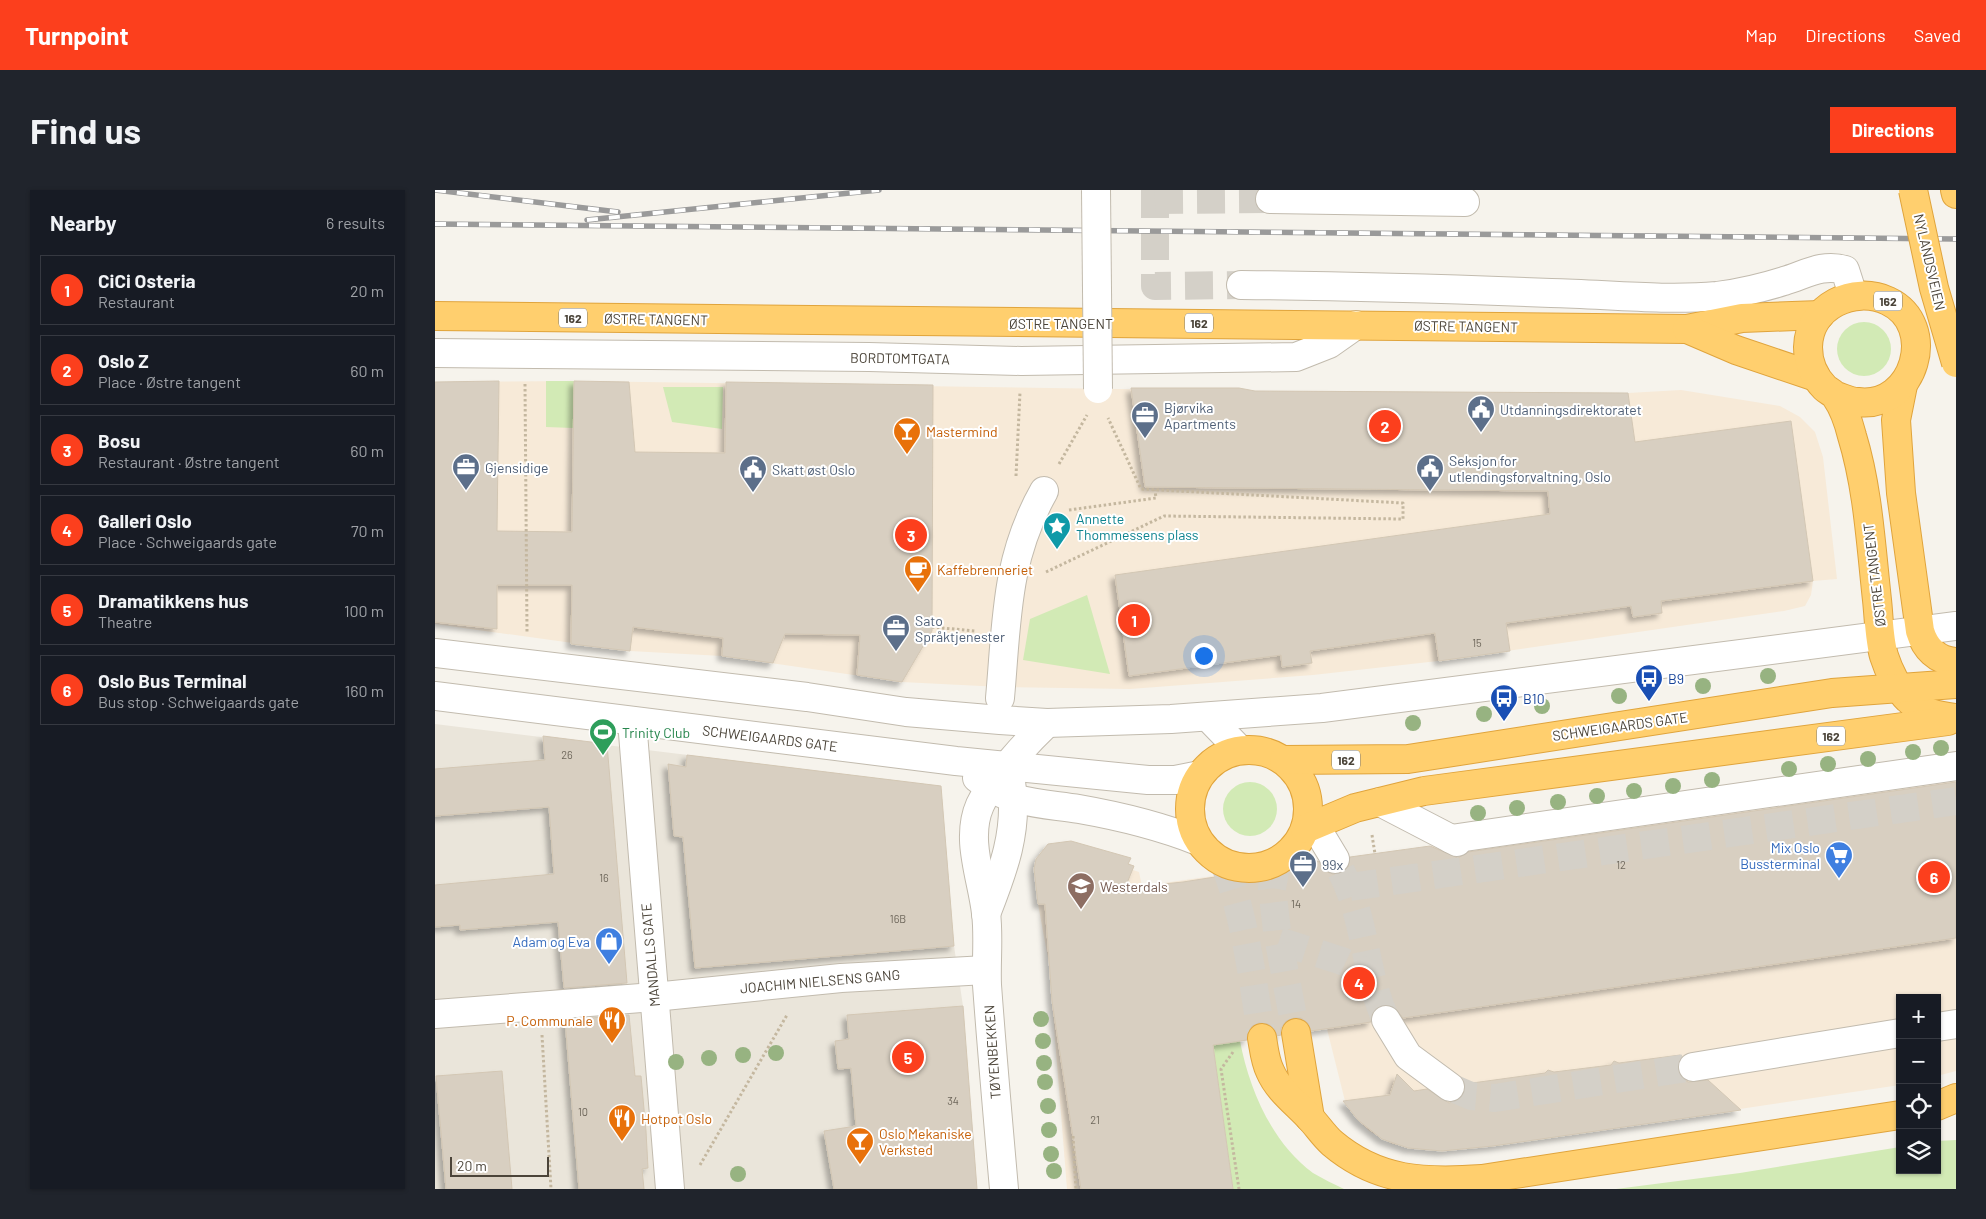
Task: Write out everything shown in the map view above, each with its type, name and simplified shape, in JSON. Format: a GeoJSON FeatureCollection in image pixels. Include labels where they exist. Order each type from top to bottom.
{"type":"FeatureCollection","features":[{"type":"Feature","properties":{"kind":"highway","name":"NYLANDSVEIEN"},"geometry":{"type":"LineString","coordinates":[[1913,190],[1934,288],[1956,363]]}},
{"type":"Feature","properties":{"kind":"highway"},"geometry":{"type":"LineString","coordinates":[[1955,190],[1956,194]]}},
{"type":"Feature","properties":{"kind":"highway","name":"162"},"geometry":{"type":"LineString","coordinates":[[1903,385],[1883,399],[1859,403],[1836,396],[1816,377],[1809,362],[1808,346],[1811,329],[1820,315],[1835,302],[1853,295],[1872,295],[1890,301],[1905,314],[1914,331],[1917,350],[1913,369],[1903,385],[1896,420],[1901,493],[1920,631],[1926,646],[1932,652],[1942,659],[1956,662]]}},
{"type":"Feature","properties":{"kind":"highway","name":"ØSTRE TANGENT"},"geometry":{"type":"LineString","coordinates":[[435,316],[710,320],[1356,324],[1687,329],[1742,318],[1820,315]]}},
{"type":"Feature","properties":{"kind":"highway","name":"ØSTRE TANGENT"},"geometry":{"type":"LineString","coordinates":[[1687,329],[1736,350],[1816,377]]}},
{"type":"Feature","properties":{"kind":"highway","name":"ØSTRE TANGENT"},"geometry":{"type":"LineString","coordinates":[[1836,396],[1852,435],[1864,489],[1883,646],[1900,689],[1907,698],[1924,711],[1956,719]]}},
{"type":"Feature","properties":{"kind":"highway","name":"162"},"geometry":{"type":"LineString","coordinates":[[1832,693],[1855,688],[1867,682],[1880,668],[1883,646]]}},
{"type":"Feature","properties":{"kind":"highway","name":"SCHWEIGAARDS GATE"},"geometry":{"type":"LineString","coordinates":[[1284,760],[1408,758],[1832,693],[1956,684]]}},
{"type":"Feature","properties":{"kind":"highway","name":"162"},"geometry":{"type":"LineString","coordinates":[[1284,760],[1270,753],[1240,750],[1217,758],[1200,775],[1192,790],[1189,807],[1191,825],[1198,841],[1206,850],[1224,863],[1251,868],[1277,861],[1289,853],[1309,822],[1424,791],[1956,719]]}},
{"type":"Feature","properties":{"kind":"highway"},"geometry":{"type":"LineString","coordinates":[[1284,760],[1298,775],[1303,784],[1308,804],[1309,822]]}},
{"type":"Feature","properties":{"kind":"highway"},"geometry":{"type":"LineString","coordinates":[[1296,1033],[1310,1118]]}},
{"type":"Feature","properties":{"kind":"highway"},"geometry":{"type":"LineString","coordinates":[[1261,1038],[1270,1072],[1287,1097],[1333,1143],[1359,1163],[1401,1178],[1426,1180],[1482,1179],[1896,1116]]}},
{"type":"Feature","properties":{"kind":"highway"},"geometry":{"type":"LineString","coordinates":[[1941,1104],[1956,1098]]}},
{"type":"Feature","properties":{"kind":"highway"},"geometry":{"type":"LineString","coordinates":[[1941,1112],[1956,1113]]}},
{"type":"Feature","properties":{"kind":"street"},"geometry":{"type":"LineString","coordinates":[[1096,190],[1096,396]]}},
{"type":"Feature","properties":{"kind":"street"},"geometry":{"type":"LineString","coordinates":[[1270,199],[1465,202]]}},
{"type":"Feature","properties":{"kind":"street"},"geometry":{"type":"LineString","coordinates":[[1241,285],[1397,287],[1651,296],[1717,296],[1761,288],[1820,268],[1835,267],[1845,270],[1853,295]]}},
{"type":"Feature","properties":{"kind":"street","name":"BORDTOMTGATA"},"geometry":{"type":"LineString","coordinates":[[435,353],[1021,361],[1296,357],[1329,344],[1356,324]]}},
{"type":"Feature","properties":{"kind":"street"},"geometry":{"type":"LineString","coordinates":[[999,698],[1009,590],[1022,536],[1044,491]]}},
{"type":"Feature","properties":{"kind":"street"},"geometry":{"type":"LineString","coordinates":[[435,653],[798,696],[905,712],[1047,723],[1208,717],[1332,707],[1883,646],[1920,631],[1956,626]]}},
{"type":"Feature","properties":{"kind":"street","name":"SCHWEIGAARDS GATE"},"geometry":{"type":"LineString","coordinates":[[435,696],[956,761],[1148,780],[1175,780],[1200,775]]}},
{"type":"Feature","properties":{"kind":"street"},"geometry":{"type":"LineString","coordinates":[[1208,717],[1240,750]]}},
{"type":"Feature","properties":{"kind":"street","name":"MANDALLS GATE"},"geometry":{"type":"LineString","coordinates":[[632,721],[670,1189]]}},
{"type":"Feature","properties":{"kind":"street","name":"TØYENBEKKEN"},"geometry":{"type":"LineString","coordinates":[[986,914],[1006,864],[1013,823],[1002,794],[1009,766],[1047,723]]}},
{"type":"Feature","properties":{"kind":"street"},"geometry":{"type":"LineString","coordinates":[[956,761],[1002,794],[1129,820],[1198,841]]}},
{"type":"Feature","properties":{"kind":"street"},"geometry":{"type":"LineString","coordinates":[[1380,802],[1454,840],[1956,766]]}},
{"type":"Feature","properties":{"kind":"street","name":"TØYENBEKKEN"},"geometry":{"type":"LineString","coordinates":[[1002,794],[981,804],[975,822],[976,863],[986,914],[987,970],[1003,1189]]}},
{"type":"Feature","properties":{"kind":"street"},"geometry":{"type":"LineString","coordinates":[[1309,822],[1335,859]]}},
{"type":"Feature","properties":{"kind":"street","name":"JOACHIM NIELSENS GANG"},"geometry":{"type":"LineString","coordinates":[[435,1014],[540,1004],[654,997],[806,982],[987,970]]}},
{"type":"Feature","properties":{"kind":"street"},"geometry":{"type":"LineString","coordinates":[[1386,1020],[1408,1056],[1450,1087]]}},
{"type":"Feature","properties":{"kind":"street"},"geometry":{"type":"LineString","coordinates":[[1941,1026],[1956,1024]]}},
{"type":"Feature","properties":{"kind":"street"},"geometry":{"type":"LineString","coordinates":[[1693,1067],[1896,1034]]}},
{"type":"Feature","properties":{"kind":"path"},"geometry":{"type":"LineString","coordinates":[[525,377],[527,641]]}},
{"type":"Feature","properties":{"kind":"path"},"geometry":{"type":"LineString","coordinates":[[1009,590],[1165,516],[1403,519],[1403,503],[1141,489],[1096,396]]}},
{"type":"Feature","properties":{"kind":"path"},"geometry":{"type":"LineString","coordinates":[[1044,491],[1096,396]]}},
{"type":"Feature","properties":{"kind":"path"},"geometry":{"type":"LineString","coordinates":[[1155,490],[1156,498]]}},
{"type":"Feature","properties":{"kind":"path"},"geometry":{"type":"LineString","coordinates":[[932,627],[1005,634]]}},
{"type":"Feature","properties":{"kind":"path"},"geometry":{"type":"LineString","coordinates":[[1371,832],[1375,854]]}},
{"type":"Feature","properties":{"kind":"path"},"geometry":{"type":"LineString","coordinates":[[696,1172],[806,982]]}},
{"type":"Feature","properties":{"kind":"path"},"geometry":{"type":"LineString","coordinates":[[540,1004],[551,1189]]}},
{"type":"Feature","properties":{"kind":"path"},"geometry":{"type":"LineString","coordinates":[[1235,1049],[1221,1069],[1239,1189]]}},
{"type":"Feature","properties":{"kind":"path"},"geometry":{"type":"LineString","coordinates":[[1073,1136],[1076,1189]]}},
{"type":"Feature","properties":{"kind":"shaded area"},"geometry":{"type":"Polygon","coordinates":[[[574,381],[1256,391],[1628,393],[1681,390],[1780,406],[1800,417],[1815,432],[1823,457],[1837,579],[1813,581],[1811,595],[1805,606],[1784,611],[1438,661],[1313,675],[1130,689],[1001,687],[902,682],[722,656],[630,651],[435,624],[435,382],[574,381]]]}},
{"type":"Feature","properties":{"kind":"shaded area"},"geometry":{"type":"Polygon","coordinates":[[[435,724],[941,786],[954,946],[963,1006],[977,1189],[435,1189],[435,724]]]}},
{"type":"Feature","properties":{"kind":"shaded area"},"geometry":{"type":"Polygon","coordinates":[[[1956,773],[1956,1071],[1941,1075],[1941,994],[1896,994],[1896,1086],[1493,1146],[1427,1150],[1392,1144],[1369,1131],[1358,1120],[1345,1101],[1327,1029],[1214,1045],[1233,1189],[1067,1189],[1049,964],[1038,904],[1034,869],[1036,859],[1048,844],[1071,841],[1131,858],[1128,863],[1134,866],[1133,870],[1139,872],[1142,886],[1956,773]]]}},
{"type":"Feature","properties":{"kind":"green space"},"geometry":{"type":"Polygon","coordinates":[[[1859,322],[1869,322],[1879,326],[1887,334],[1891,349],[1887,364],[1879,372],[1869,376],[1859,376],[1849,372],[1841,364],[1837,354],[1837,344],[1841,334],[1849,326],[1859,322]]]}},
{"type":"Feature","properties":{"kind":"green space"},"geometry":{"type":"Polygon","coordinates":[[[546,381],[574,381],[573,428],[546,427],[546,381]]]}},
{"type":"Feature","properties":{"kind":"green space"},"geometry":{"type":"Polygon","coordinates":[[[663,387],[723,387],[722,429],[672,422],[663,387]]]}},
{"type":"Feature","properties":{"kind":"green space"},"geometry":{"type":"Polygon","coordinates":[[[1087,595],[1110,674],[1023,660],[1030,619],[1087,595]]]}},
{"type":"Feature","properties":{"kind":"green space"},"geometry":{"type":"Polygon","coordinates":[[[1245,782],[1255,782],[1265,786],[1273,794],[1277,809],[1273,824],[1265,832],[1255,836],[1245,836],[1235,832],[1227,824],[1223,814],[1223,804],[1227,794],[1235,786],[1245,782]]]}},
{"type":"Feature","properties":{"kind":"green space"},"geometry":{"type":"Polygon","coordinates":[[[1240,1041],[1249,1078],[1274,1131],[1298,1161],[1313,1173],[1344,1189],[1233,1189],[1213,1045],[1240,1041]]]}},
{"type":"Feature","properties":{"kind":"green space"},"geometry":{"type":"Polygon","coordinates":[[[1956,1140],[1956,1189],[1616,1189],[1740,1173],[1896,1148],[1896,1174],[1941,1174],[1941,1141],[1956,1140]]]}},
{"type":"Feature","properties":{"kind":"building","name":"Skatt øst Oslo"},"geometry":{"type":"Polygon","coordinates":[[[499,381],[497,531],[572,532],[574,381],[629,382],[635,452],[725,453],[726,382],[933,385],[932,631],[902,682],[857,675],[860,635],[785,634],[773,663],[722,656],[723,638],[633,627],[630,651],[571,644],[572,585],[497,585],[497,629],[435,622],[435,382],[499,381]]]}},
{"type":"Feature","properties":{"kind":"building"},"geometry":{"type":"Polygon","coordinates":[[[1131,388],[1239,388],[1255,391],[1628,393],[1635,442],[1791,421],[1813,581],[1661,601],[1662,613],[1633,617],[1631,606],[1506,623],[1510,651],[1439,661],[1435,633],[1310,651],[1312,663],[1282,667],[1281,655],[1129,676],[1115,575],[1550,514],[1548,491],[1145,487],[1131,388]]]}},
{"type":"Feature","properties":{"kind":"building"},"geometry":{"type":"Polygon","coordinates":[[[543,736],[607,744],[627,983],[564,988],[558,922],[460,930],[460,925],[435,927],[435,885],[554,874],[549,807],[435,816],[435,769],[545,760],[543,736]]]}},
{"type":"Feature","properties":{"kind":"building"},"geometry":{"type":"Polygon","coordinates":[[[687,755],[941,786],[954,946],[695,968],[683,837],[674,836],[668,764],[686,767],[687,755]]]}},
{"type":"Feature","properties":{"kind":"building"},"geometry":{"type":"Polygon","coordinates":[[[1956,782],[1956,938],[1403,1018],[1394,1007],[1385,1004],[1377,1007],[1373,1012],[1371,1022],[1311,1031],[1308,1023],[1301,1018],[1294,1018],[1286,1021],[1281,1028],[1281,1035],[1277,1036],[1274,1028],[1268,1024],[1259,1023],[1252,1026],[1248,1032],[1247,1040],[1213,1045],[1233,1189],[1081,1189],[1052,1001],[1045,904],[1038,904],[1034,869],[1036,859],[1048,844],[1071,841],[1131,858],[1128,864],[1134,866],[1125,888],[1183,882],[1318,861],[1327,872],[1336,875],[1348,867],[1350,857],[1430,846],[1458,858],[1468,852],[1956,782]]]}},
{"type":"Feature","properties":{"kind":"building"},"geometry":{"type":"Polygon","coordinates":[[[963,1006],[977,1189],[834,1189],[824,1131],[856,1126],[851,1068],[838,1069],[835,1041],[849,1039],[847,1015],[963,1006]]]}},
{"type":"Feature","properties":{"kind":"building"},"geometry":{"type":"Polygon","coordinates":[[[629,1015],[635,1076],[641,1076],[646,1131],[648,1168],[642,1169],[644,1189],[579,1189],[565,1020],[629,1015]]]}},
{"type":"Feature","properties":{"kind":"building"},"geometry":{"type":"Polygon","coordinates":[[[1682,1056],[1678,1069],[1681,1077],[1688,1082],[1708,1080],[1741,1110],[1493,1146],[1442,1151],[1408,1148],[1382,1139],[1358,1120],[1343,1101],[1390,1095],[1397,1074],[1414,1091],[1427,1089],[1449,1103],[1462,1097],[1465,1084],[1545,1073],[1548,1070],[1554,1072],[1611,1065],[1614,1061],[1619,1063],[1682,1056]]]}},
{"type":"Feature","properties":{"kind":"building"},"geometry":{"type":"Polygon","coordinates":[[[502,1071],[512,1189],[446,1189],[436,1076],[502,1071]]]}},
{"type":"Feature","properties":{"kind":"tunnel"},"geometry":{"type":"LineString","coordinates":[[1155,190],[1155,286],[1241,285]]}},
{"type":"Feature","properties":{"kind":"tunnel"},"geometry":{"type":"LineString","coordinates":[[1155,200],[1270,199]]}},
{"type":"Feature","properties":{"kind":"tunnel"},"geometry":{"type":"LineString","coordinates":[[1350,887],[1956,801]]}},
{"type":"Feature","properties":{"kind":"tunnel"},"geometry":{"type":"LineString","coordinates":[[1277,861],[1272,888],[1277,931],[1296,1033]]}},
{"type":"Feature","properties":{"kind":"tunnel"},"geometry":{"type":"LineString","coordinates":[[1224,863],[1232,884],[1243,927],[1262,1038]]}},
{"type":"Feature","properties":{"kind":"tunnel"},"geometry":{"type":"LineString","coordinates":[[1341,871],[1355,907],[1373,983],[1386,1020]]}},
{"type":"Feature","properties":{"kind":"tunnel"},"geometry":{"type":"LineString","coordinates":[[1279,941],[1342,961],[1372,975]]}},
{"type":"Feature","properties":{"kind":"tunnel"},"geometry":{"type":"LineString","coordinates":[[1450,1087],[1471,1096],[1495,1098],[1693,1067]]}},
{"type":"Feature","properties":{"kind":"railway"},"geometry":{"type":"LineString","coordinates":[[435,190],[618,212]]}},
{"type":"Feature","properties":{"kind":"railway"},"geometry":{"type":"LineString","coordinates":[[587,220],[879,190]]}},
{"type":"Feature","properties":{"kind":"railway"},"geometry":{"type":"LineString","coordinates":[[435,224],[1956,239]]}},
{"type":"Feature","properties":{"kind":"place","name":"Oslo Z"},"geometry":{"type":"Point","coordinates":[1385,426]}},
{"type":"Feature","properties":{"kind":"place","name":"Utdanningsdirektoratet"},"geometry":{"type":"Point","coordinates":[1481,433]}},
{"type":"Feature","properties":{"kind":"place","name":"Bjørvika Apartments"},"geometry":{"type":"Point","coordinates":[1145,439]}},
{"type":"Feature","properties":{"kind":"place","name":"Mastermind"},"geometry":{"type":"Point","coordinates":[907,455]}},
{"type":"Feature","properties":{"kind":"place","name":"Gjensidige"},"geometry":{"type":"Point","coordinates":[466,491]}},
{"type":"Feature","properties":{"kind":"place","name":"Seksjon for utlendingsforvaltning, Oslo"},"geometry":{"type":"Point","coordinates":[1430,492]}},
{"type":"Feature","properties":{"kind":"place","name":"Skatt øst Oslo"},"geometry":{"type":"Point","coordinates":[753,493]}},
{"type":"Feature","properties":{"kind":"place","name":"Bosu"},"geometry":{"type":"Point","coordinates":[911,535]}},
{"type":"Feature","properties":{"kind":"place","name":"Annette Thommessens plass"},"geometry":{"type":"Point","coordinates":[1057,550]}},
{"type":"Feature","properties":{"kind":"place","name":"Kaffebrenneriet"},"geometry":{"type":"Point","coordinates":[918,593]}},
{"type":"Feature","properties":{"kind":"place","name":"CiCi Osteria"},"geometry":{"type":"Point","coordinates":[1134,620]}},
{"type":"Feature","properties":{"kind":"place","name":"Sato Språktjenester"},"geometry":{"type":"Point","coordinates":[896,652]}},
{"type":"Feature","properties":{"kind":"place","name":"B9"},"geometry":{"type":"Point","coordinates":[1649,702]}},
{"type":"Feature","properties":{"kind":"place","name":"B10"},"geometry":{"type":"Point","coordinates":[1504,722]}},
{"type":"Feature","properties":{"kind":"place","name":"Trinity Club"},"geometry":{"type":"Point","coordinates":[603,756]}},
{"type":"Feature","properties":{"kind":"place","name":"Oslo Bus Terminal"},"geometry":{"type":"Point","coordinates":[1934,877]}},
{"type":"Feature","properties":{"kind":"place","name":"Mix Oslo Bussterminal"},"geometry":{"type":"Point","coordinates":[1839,879]}},
{"type":"Feature","properties":{"kind":"place","name":"99x"},"geometry":{"type":"Point","coordinates":[1303,888]}},
{"type":"Feature","properties":{"kind":"place","name":"Westerdals"},"geometry":{"type":"Point","coordinates":[1081,910]}},
{"type":"Feature","properties":{"kind":"place","name":"Adam og Eva"},"geometry":{"type":"Point","coordinates":[609,965]}},
{"type":"Feature","properties":{"kind":"place","name":"Galleri Oslo"},"geometry":{"type":"Point","coordinates":[1359,983]}},
{"type":"Feature","properties":{"kind":"place","name":"P. Communale"},"geometry":{"type":"Point","coordinates":[612,1044]}},
{"type":"Feature","properties":{"kind":"place","name":"Dramatikkens hus"},"geometry":{"type":"Point","coordinates":[908,1057]}},
{"type":"Feature","properties":{"kind":"place","name":"Hotpot Oslo"},"geometry":{"type":"Point","coordinates":[622,1142]}},
{"type":"Feature","properties":{"kind":"place","name":"Oslo Mekaniske Verksted"},"geometry":{"type":"Point","coordinates":[860,1165]}}]}
